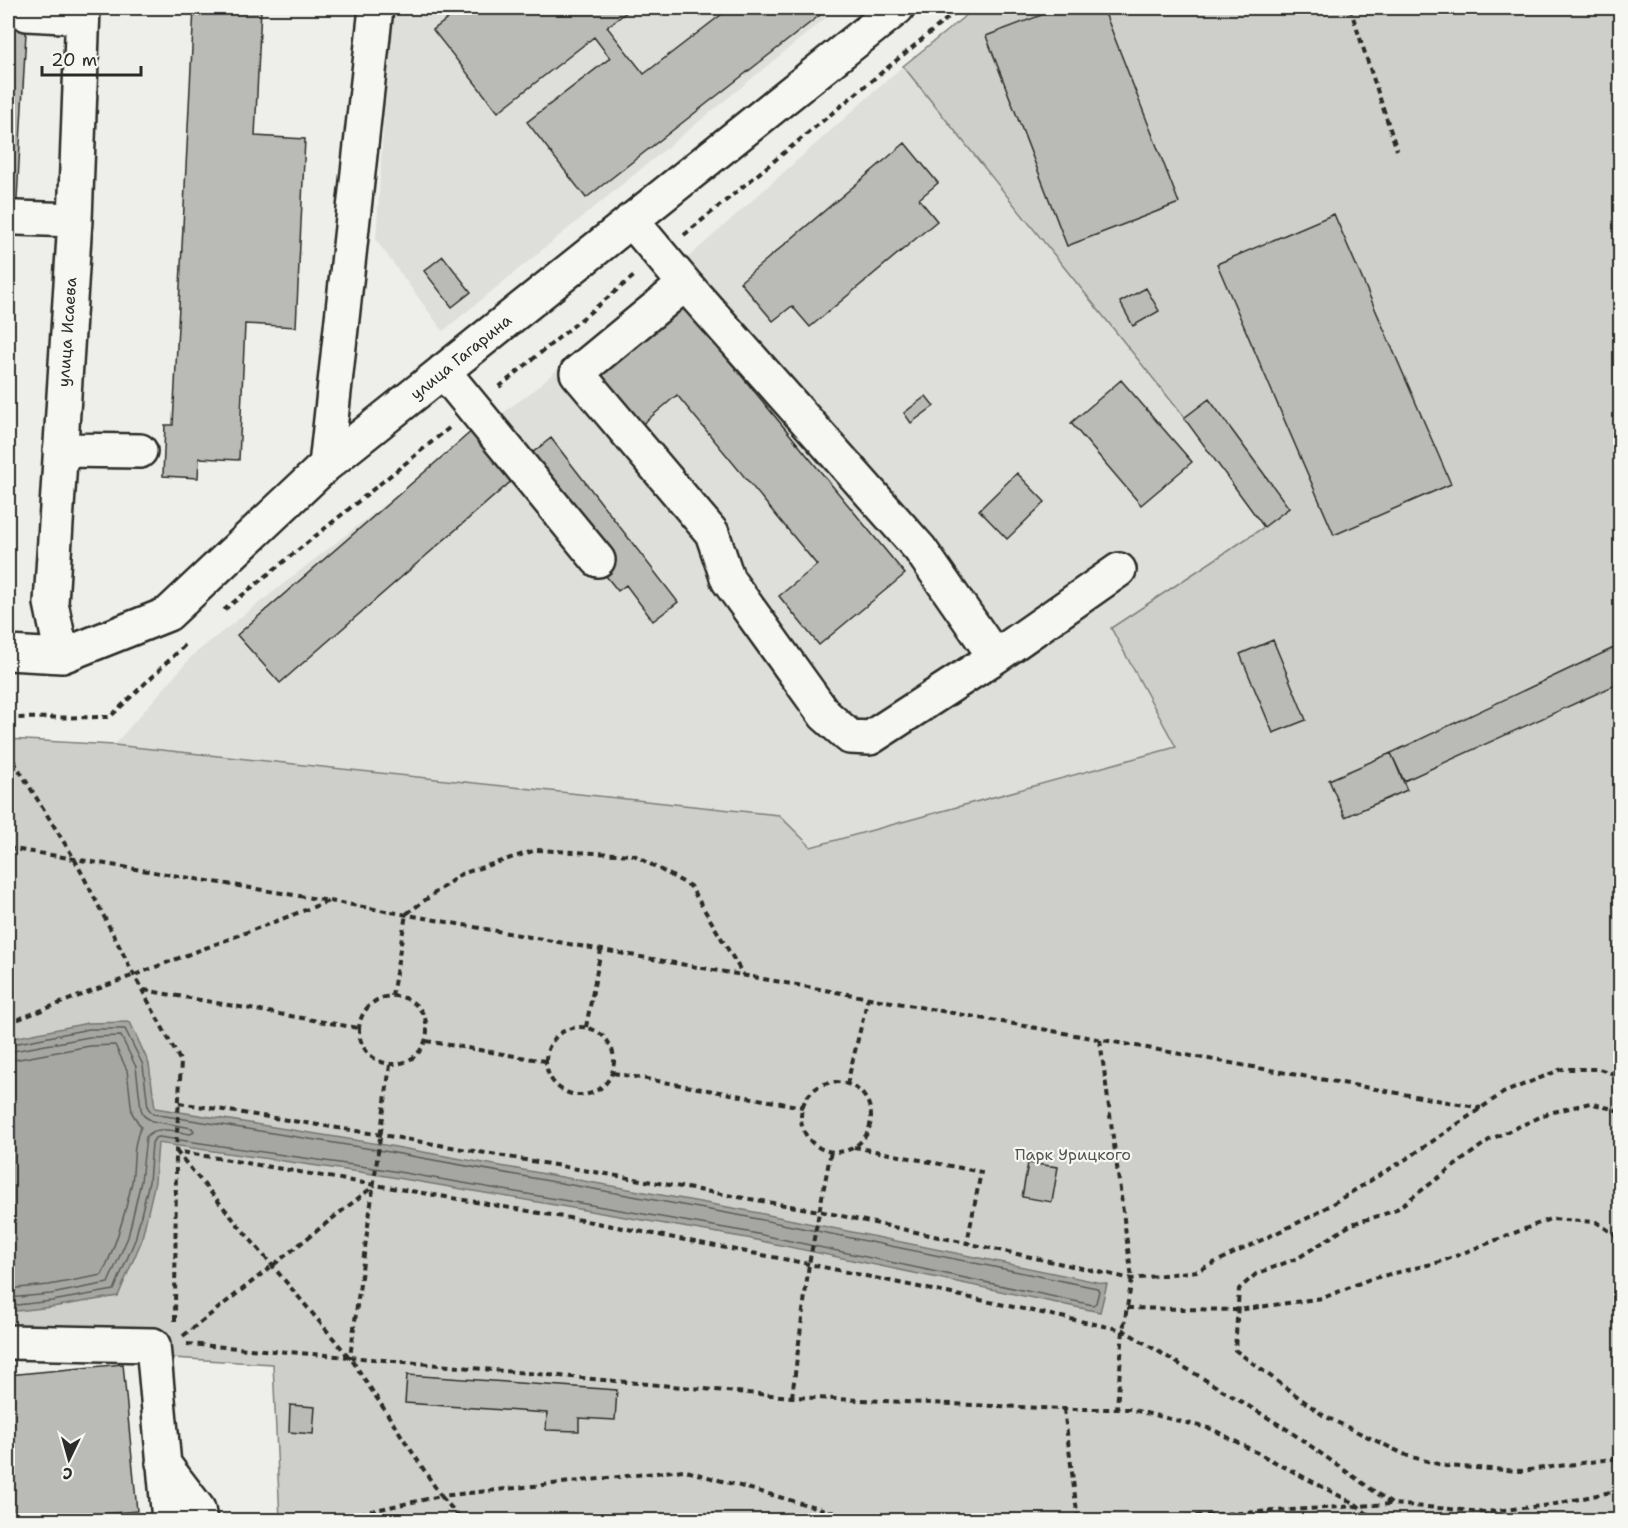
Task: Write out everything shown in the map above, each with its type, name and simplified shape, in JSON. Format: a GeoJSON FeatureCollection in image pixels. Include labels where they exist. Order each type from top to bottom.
{"type":"FeatureCollection","features":[{"type":"Feature","properties":{"kind":"street"},"geometry":{"type":"LineString","coordinates":[[326,465],[376,8]]}},
{"type":"Feature","properties":{"kind":"street","name":"улица Гагарина"},"geometry":{"type":"LineString","coordinates":[[8,653],[62,656],[168,614],[326,465],[897,8]]}},
{"type":"Feature","properties":{"kind":"street"},"geometry":{"type":"LineString","coordinates":[[27,14],[83,13]]}},
{"type":"Feature","properties":{"kind":"street","name":"улица Исаева"},"geometry":{"type":"LineString","coordinates":[[62,656],[51,603],[75,220],[83,13]]}},
{"type":"Feature","properties":{"kind":"street"},"geometry":{"type":"LineString","coordinates":[[16,218],[75,220]]}},
{"type":"Feature","properties":{"kind":"street"},"geometry":{"type":"LineString","coordinates":[[631,220],[920,549],[995,657]]}},
{"type":"Feature","properties":{"kind":"street"},"geometry":{"type":"LineString","coordinates":[[685,284],[577,373],[712,533],[728,580],[825,715],[850,737],[870,738],[995,657],[1119,570]]}},
{"type":"Feature","properties":{"kind":"street"},"geometry":{"type":"LineString","coordinates":[[443,371],[598,561]]}},
{"type":"Feature","properties":{"kind":"street"},"geometry":{"type":"LineString","coordinates":[[60,450],[140,451]]}},
{"type":"Feature","properties":{"kind":"street"},"geometry":{"type":"LineString","coordinates":[[8,1342],[153,1345],[169,1521]]}},
{"type":"Feature","properties":{"kind":"street"},"geometry":{"type":"LineString","coordinates":[[164,1463],[198,1509],[200,1521]]}},
{"type":"Feature","properties":{"kind":"path"},"geometry":{"type":"LineString","coordinates":[[1350,8],[1396,150]]}},
{"type":"Feature","properties":{"kind":"path"},"geometry":{"type":"LineString","coordinates":[[8,752],[75,860],[181,1062],[176,1149],[175,1332]]}},
{"type":"Feature","properties":{"kind":"path"},"geometry":{"type":"LineString","coordinates":[[8,848],[405,914],[1481,1108]]}},
{"type":"Feature","properties":{"kind":"path"},"geometry":{"type":"LineString","coordinates":[[392,996],[405,914],[461,874],[536,850],[634,855],[690,886],[744,976]]}},
{"type":"Feature","properties":{"kind":"path"},"geometry":{"type":"LineString","coordinates":[[8,1023],[330,901]]}},
{"type":"Feature","properties":{"kind":"path"},"geometry":{"type":"LineString","coordinates":[[586,1027],[601,950]]}},
{"type":"Feature","properties":{"kind":"path"},"geometry":{"type":"LineString","coordinates":[[143,989],[358,1028]]}},
{"type":"Feature","properties":{"kind":"path"},"geometry":{"type":"LineString","coordinates":[[392,996],[405,998],[416,1005],[424,1015],[428,1028],[426,1041],[421,1051],[402,1064],[390,1065],[377,1062],[366,1053],[360,1041],[358,1028],[361,1016],[369,1005],[380,998],[392,996]]}},
{"type":"Feature","properties":{"kind":"path"},"geometry":{"type":"LineString","coordinates":[[847,1084],[868,998]]}},
{"type":"Feature","properties":{"kind":"path"},"geometry":{"type":"LineString","coordinates":[[574,1027],[586,1027],[597,1031],[613,1049],[615,1061],[613,1073],[607,1083],[597,1091],[586,1095],[562,1092],[553,1084],[547,1073],[545,1061],[547,1050],[553,1038],[562,1031],[574,1027]]}},
{"type":"Feature","properties":{"kind":"path"},"geometry":{"type":"LineString","coordinates":[[1100,1040],[1132,1280],[1123,1330],[1117,1408]]}},
{"type":"Feature","properties":{"kind":"path"},"geometry":{"type":"LineString","coordinates":[[426,1041],[545,1061]]}},
{"type":"Feature","properties":{"kind":"path"},"geometry":{"type":"LineString","coordinates":[[350,1357],[390,1065]]}},
{"type":"Feature","properties":{"kind":"path"},"geometry":{"type":"LineString","coordinates":[[179,1103],[382,1135],[819,1211],[1132,1280],[1197,1271],[1303,1220],[1411,1156],[1503,1093],[1562,1069],[1599,1070],[1620,1076]]}},
{"type":"Feature","properties":{"kind":"path"},"geometry":{"type":"LineString","coordinates":[[613,1073],[803,1107]]}},
{"type":"Feature","properties":{"kind":"path"},"geometry":{"type":"LineString","coordinates":[[825,1084],[847,1084],[857,1089],[870,1108],[869,1130],[854,1147],[843,1151],[822,1149],[807,1136],[803,1126],[803,1107],[808,1097],[825,1084]]}},
{"type":"Feature","properties":{"kind":"path"},"geometry":{"type":"LineString","coordinates":[[1620,1111],[1590,1103],[1549,1113],[1489,1140],[1394,1210],[1352,1224],[1298,1258],[1256,1274],[1239,1289],[1235,1350],[1324,1416],[1408,1456],[1446,1466],[1521,1471],[1620,1458]]}},
{"type":"Feature","properties":{"kind":"path"},"geometry":{"type":"LineString","coordinates":[[854,1147],[981,1172],[967,1243]]}},
{"type":"Feature","properties":{"kind":"path"},"geometry":{"type":"LineString","coordinates":[[176,1149],[581,1220],[809,1264],[1123,1330],[1288,1430],[1392,1504]]}},
{"type":"Feature","properties":{"kind":"path"},"geometry":{"type":"LineString","coordinates":[[176,1149],[350,1357],[441,1496],[462,1521]]}},
{"type":"Feature","properties":{"kind":"path"},"geometry":{"type":"LineString","coordinates":[[792,1397],[809,1264],[831,1151]]}},
{"type":"Feature","properties":{"kind":"path"},"geometry":{"type":"LineString","coordinates":[[175,1343],[375,1184]]}},
{"type":"Feature","properties":{"kind":"path"},"geometry":{"type":"LineString","coordinates":[[1127,1308],[1238,1310],[1323,1298],[1370,1279],[1440,1262],[1550,1219],[1596,1222],[1620,1238]]}},
{"type":"Feature","properties":{"kind":"path"},"geometry":{"type":"LineString","coordinates":[[186,1344],[792,1397],[1064,1409],[1128,1409],[1212,1430],[1357,1506],[1374,1521]]}},
{"type":"Feature","properties":{"kind":"path"},"geometry":{"type":"LineString","coordinates":[[1064,1409],[1078,1521]]}},
{"type":"Feature","properties":{"kind":"path"},"geometry":{"type":"LineString","coordinates":[[329,1521],[441,1496],[683,1470],[861,1521]]}},
{"type":"Feature","properties":{"kind":"path"},"geometry":{"type":"LineString","coordinates":[[1122,1521],[1392,1504],[1484,1512],[1551,1505],[1620,1490]]}},
{"type":"Feature","properties":{"kind":"shaded area"},"geometry":{"type":"Polygon","coordinates":[[[391,8],[838,8],[443,331],[376,240],[391,8]]]}},
{"type":"Feature","properties":{"kind":"shaded area"},"geometry":{"type":"Polygon","coordinates":[[[903,66],[1184,418],[1264,527],[1112,628],[1176,747],[810,848],[778,815],[114,745],[194,654],[487,424],[529,394],[673,271],[903,66]]]}},
{"type":"Feature","properties":{"kind":"green space","name":"Парк Урицкого"},"geometry":{"type":"Polygon","coordinates":[[[975,8],[1620,8],[1620,1520],[702,1520],[669,1515],[664,1520],[280,1520],[273,1364],[8,1348],[8,739],[114,745],[779,815],[811,847],[1176,747],[1111,628],[1264,527],[1184,417],[903,66],[975,8]]]}},
{"type":"Feature","properties":{"kind":"water"},"geometry":{"type":"Polygon","coordinates":[[[130,1022],[149,1064],[155,1108],[379,1144],[744,1210],[1107,1284],[1100,1312],[747,1238],[380,1175],[158,1143],[155,1182],[141,1242],[118,1296],[8,1312],[8,1039],[88,1023],[130,1022]]]}},
{"type":"Feature","properties":{"kind":"building"},"geometry":{"type":"Polygon","coordinates":[[[194,8],[261,8],[255,136],[305,139],[296,327],[245,324],[239,460],[199,458],[198,478],[163,476],[165,425],[173,425],[194,8]]]}},
{"type":"Feature","properties":{"kind":"building"},"geometry":{"type":"Polygon","coordinates":[[[462,8],[632,8],[607,27],[644,74],[730,8],[829,8],[586,198],[527,122],[610,58],[594,37],[498,112],[433,30],[462,8]]]}},
{"type":"Feature","properties":{"kind":"building"},"geometry":{"type":"Polygon","coordinates":[[[1060,8],[1103,8],[1179,203],[1067,246],[986,36],[1060,8]]]}},
{"type":"Feature","properties":{"kind":"building"},"geometry":{"type":"Polygon","coordinates":[[[8,13],[27,14],[16,218],[8,218],[8,13]]]}},
{"type":"Feature","properties":{"kind":"building"},"geometry":{"type":"Polygon","coordinates":[[[905,143],[938,183],[919,199],[937,221],[810,327],[792,306],[773,321],[740,282],[905,143]]]}},
{"type":"Feature","properties":{"kind":"building"},"geometry":{"type":"Polygon","coordinates":[[[1334,214],[1451,484],[1334,535],[1217,264],[1334,214]]]}},
{"type":"Feature","properties":{"kind":"building"},"geometry":{"type":"Polygon","coordinates":[[[8,218],[16,218],[8,368],[8,218]]]}},
{"type":"Feature","properties":{"kind":"building"},"geometry":{"type":"Polygon","coordinates":[[[443,256],[471,292],[452,307],[424,271],[443,256]]]}},
{"type":"Feature","properties":{"kind":"building"},"geometry":{"type":"Polygon","coordinates":[[[1146,288],[1159,311],[1133,326],[1120,302],[1146,288]]]}},
{"type":"Feature","properties":{"kind":"building"},"geometry":{"type":"Polygon","coordinates":[[[683,305],[905,574],[819,645],[779,596],[817,565],[677,395],[639,427],[597,376],[683,305]]]}},
{"type":"Feature","properties":{"kind":"building"},"geometry":{"type":"Polygon","coordinates":[[[1121,380],[1192,462],[1141,505],[1071,423],[1121,380]]]}},
{"type":"Feature","properties":{"kind":"building"},"geometry":{"type":"Polygon","coordinates":[[[926,396],[934,406],[911,423],[904,413],[926,396]]]}},
{"type":"Feature","properties":{"kind":"building"},"geometry":{"type":"Polygon","coordinates":[[[1209,399],[1289,508],[1264,527],[1184,418],[1209,399]]]}},
{"type":"Feature","properties":{"kind":"building"},"geometry":{"type":"Polygon","coordinates":[[[481,423],[523,471],[280,683],[237,635],[481,423]]]}},
{"type":"Feature","properties":{"kind":"building"},"geometry":{"type":"Polygon","coordinates":[[[551,438],[678,602],[653,621],[626,585],[618,591],[602,571],[527,457],[551,438]]]}},
{"type":"Feature","properties":{"kind":"building"},"geometry":{"type":"Polygon","coordinates":[[[1017,473],[1045,502],[1007,539],[979,510],[1017,473]]]}},
{"type":"Feature","properties":{"kind":"building"},"geometry":{"type":"Polygon","coordinates":[[[1273,640],[1306,720],[1273,733],[1240,654],[1273,640]]]}},
{"type":"Feature","properties":{"kind":"building"},"geometry":{"type":"Polygon","coordinates":[[[1620,645],[1620,683],[1404,781],[1391,753],[1620,645]]]}},
{"type":"Feature","properties":{"kind":"building"},"geometry":{"type":"Polygon","coordinates":[[[1391,753],[1407,790],[1345,817],[1329,780],[1391,753]]]}},
{"type":"Feature","properties":{"kind":"building"},"geometry":{"type":"Polygon","coordinates":[[[1028,1163],[1058,1167],[1052,1202],[1022,1197],[1028,1163]]]}},
{"type":"Feature","properties":{"kind":"building"},"geometry":{"type":"Polygon","coordinates":[[[123,1364],[137,1511],[8,1520],[8,1375],[123,1364]]]}},
{"type":"Feature","properties":{"kind":"building"},"geometry":{"type":"Polygon","coordinates":[[[407,1375],[617,1390],[615,1420],[579,1418],[579,1431],[546,1430],[547,1413],[405,1403],[407,1375]]]}},
{"type":"Feature","properties":{"kind":"building"},"geometry":{"type":"Polygon","coordinates":[[[290,1405],[315,1407],[313,1434],[289,1432],[290,1405]]]}}]}
